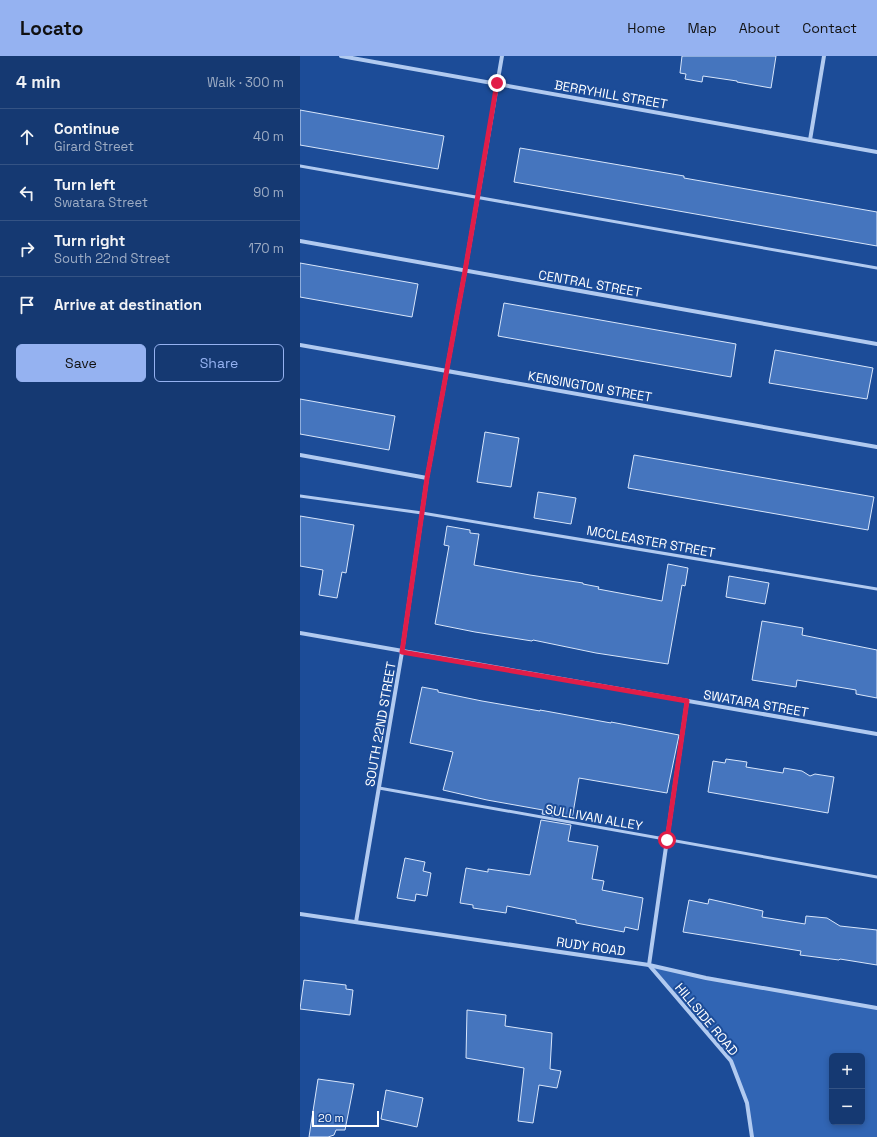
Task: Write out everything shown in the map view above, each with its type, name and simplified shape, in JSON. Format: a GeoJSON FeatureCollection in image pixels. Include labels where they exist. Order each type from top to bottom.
{"type":"FeatureCollection","features":[{"type":"Feature","properties":{"kind":"street","name":"BERRYHILL STREET"},"geometry":{"type":"LineString","coordinates":[[341,56],[877,152]]}},
{"type":"Feature","properties":{"kind":"street","name":"SOUTH 22ND STREET"},"geometry":{"type":"LineString","coordinates":[[356,922],[402,652],[427,478],[502,56]]}},
{"type":"Feature","properties":{"kind":"street"},"geometry":{"type":"LineString","coordinates":[[810,140],[824,56]]}},
{"type":"Feature","properties":{"kind":"street","name":"CENTRAL STREET"},"geometry":{"type":"LineString","coordinates":[[300,241],[877,344]]}},
{"type":"Feature","properties":{"kind":"street","name":"KENSINGTON STREET"},"geometry":{"type":"LineString","coordinates":[[300,345],[877,447]]}},
{"type":"Feature","properties":{"kind":"street"},"geometry":{"type":"LineString","coordinates":[[300,455],[427,478]]}},
{"type":"Feature","properties":{"kind":"street","name":"SWATARA STREET"},"geometry":{"type":"LineString","coordinates":[[300,633],[877,734]]}},
{"type":"Feature","properties":{"kind":"street"},"geometry":{"type":"LineString","coordinates":[[649,965],[687,701]]}},
{"type":"Feature","properties":{"kind":"street","name":"RUDY ROAD"},"geometry":{"type":"LineString","coordinates":[[300,914],[649,965],[706,978],[877,1008]]}},
{"type":"Feature","properties":{"kind":"street","name":"HILLSIDE ROAD"},"geometry":{"type":"LineString","coordinates":[[649,965],[732,1061],[747,1103],[752,1137]]}},
{"type":"Feature","properties":{"kind":"lane"},"geometry":{"type":"LineString","coordinates":[[300,166],[877,268]]}},
{"type":"Feature","properties":{"kind":"lane","name":"MCCLEASTER STREET"},"geometry":{"type":"LineString","coordinates":[[300,496],[422,513],[877,589]]}},
{"type":"Feature","properties":{"kind":"lane","name":"SULLIVAN ALLEY"},"geometry":{"type":"LineString","coordinates":[[379,788],[877,877]]}},
{"type":"Feature","properties":{"kind":"shaded area"},"geometry":{"type":"Polygon","coordinates":[[[649,965],[706,978],[877,1008],[877,1137],[752,1137],[747,1103],[731,1061],[649,965]]]}},
{"type":"Feature","properties":{"kind":"building"},"geometry":{"type":"Polygon","coordinates":[[[682,56],[776,56],[771,88],[703,76],[702,82],[685,79],[686,74],[680,73],[682,56]]]}},
{"type":"Feature","properties":{"kind":"building"},"geometry":{"type":"Polygon","coordinates":[[[300,110],[444,136],[438,169],[300,145],[300,110]]]}},
{"type":"Feature","properties":{"kind":"building"},"geometry":{"type":"Polygon","coordinates":[[[520,148],[684,176],[684,178],[877,212],[877,246],[514,182],[520,148]]]}},
{"type":"Feature","properties":{"kind":"building"},"geometry":{"type":"Polygon","coordinates":[[[300,263],[418,284],[412,317],[300,297],[300,263]]]}},
{"type":"Feature","properties":{"kind":"building"},"geometry":{"type":"Polygon","coordinates":[[[504,303],[736,344],[731,377],[498,336],[504,303]]]}},
{"type":"Feature","properties":{"kind":"building"},"geometry":{"type":"Polygon","coordinates":[[[775,350],[873,368],[867,399],[769,383],[775,350]]]}},
{"type":"Feature","properties":{"kind":"building"},"geometry":{"type":"Polygon","coordinates":[[[300,399],[395,416],[389,450],[300,434],[300,399]]]}},
{"type":"Feature","properties":{"kind":"building"},"geometry":{"type":"Polygon","coordinates":[[[485,432],[519,438],[511,487],[477,482],[485,432]]]}},
{"type":"Feature","properties":{"kind":"building"},"geometry":{"type":"Polygon","coordinates":[[[634,455],[874,497],[868,530],[628,488],[634,455]]]}},
{"type":"Feature","properties":{"kind":"building"},"geometry":{"type":"Polygon","coordinates":[[[538,492],[576,498],[571,524],[534,518],[538,492]]]}},
{"type":"Feature","properties":{"kind":"building"},"geometry":{"type":"Polygon","coordinates":[[[300,516],[354,525],[346,573],[342,572],[337,598],[319,595],[323,570],[300,566],[300,516]]]}},
{"type":"Feature","properties":{"kind":"building"},"geometry":{"type":"Polygon","coordinates":[[[447,526],[470,530],[470,533],[479,534],[474,565],[583,583],[599,587],[598,589],[662,601],[668,564],[688,568],[685,586],[682,585],[668,664],[596,653],[533,640],[475,632],[435,624],[449,546],[444,545],[447,526]]]}},
{"type":"Feature","properties":{"kind":"building"},"geometry":{"type":"Polygon","coordinates":[[[729,576],[769,583],[765,604],[726,597],[729,576]]]}},
{"type":"Feature","properties":{"kind":"building"},"geometry":{"type":"Polygon","coordinates":[[[762,621],[803,628],[802,635],[877,650],[877,698],[856,694],[856,690],[797,680],[796,687],[752,680],[762,621]]]}},
{"type":"Feature","properties":{"kind":"building"},"geometry":{"type":"Polygon","coordinates":[[[422,687],[438,690],[438,692],[482,701],[611,722],[679,735],[667,793],[579,778],[572,819],[542,814],[543,810],[443,790],[453,752],[410,743],[422,687]]]}},
{"type":"Feature","properties":{"kind":"building"},"geometry":{"type":"Polygon","coordinates":[[[726,759],[747,762],[746,767],[783,773],[784,768],[802,771],[810,776],[815,774],[834,777],[828,813],[708,792],[713,761],[725,763],[726,759]]]}},
{"type":"Feature","properties":{"kind":"building"},"geometry":{"type":"Polygon","coordinates":[[[541,820],[571,825],[568,841],[598,846],[592,879],[604,881],[602,890],[643,898],[638,930],[625,927],[624,932],[576,923],[576,920],[507,906],[506,913],[473,908],[473,905],[460,903],[466,868],[488,872],[488,869],[530,875],[541,820]]]}},
{"type":"Feature","properties":{"kind":"building"},"geometry":{"type":"Polygon","coordinates":[[[405,858],[425,862],[423,871],[431,873],[427,896],[416,894],[415,901],[397,898],[405,858]]]}},
{"type":"Feature","properties":{"kind":"building"},"geometry":{"type":"Polygon","coordinates":[[[709,899],[763,911],[762,917],[805,924],[806,916],[827,918],[840,926],[877,930],[877,965],[800,955],[801,951],[683,932],[689,900],[708,904],[709,899]]]}},
{"type":"Feature","properties":{"kind":"building"},"geometry":{"type":"Polygon","coordinates":[[[304,980],[346,985],[346,989],[353,990],[350,1015],[300,1009],[304,980]]]}},
{"type":"Feature","properties":{"kind":"building"},"geometry":{"type":"Polygon","coordinates":[[[467,1010],[506,1015],[505,1026],[552,1033],[550,1069],[561,1071],[557,1088],[539,1085],[533,1123],[518,1121],[524,1068],[466,1058],[467,1010]]]}},
{"type":"Feature","properties":{"kind":"building"},"geometry":{"type":"Polygon","coordinates":[[[318,1079],[354,1084],[345,1130],[336,1130],[334,1135],[328,1137],[309,1137],[318,1079]]]}},
{"type":"Feature","properties":{"kind":"building"},"geometry":{"type":"Polygon","coordinates":[[[386,1090],[423,1098],[417,1127],[381,1119],[386,1090]]]}},
{"type":"Feature","properties":{"kind":"route"},"geometry":{"type":"LineString","coordinates":[[497,83],[465,271],[427,478],[402,652],[687,701],[667,840]]}}]}
